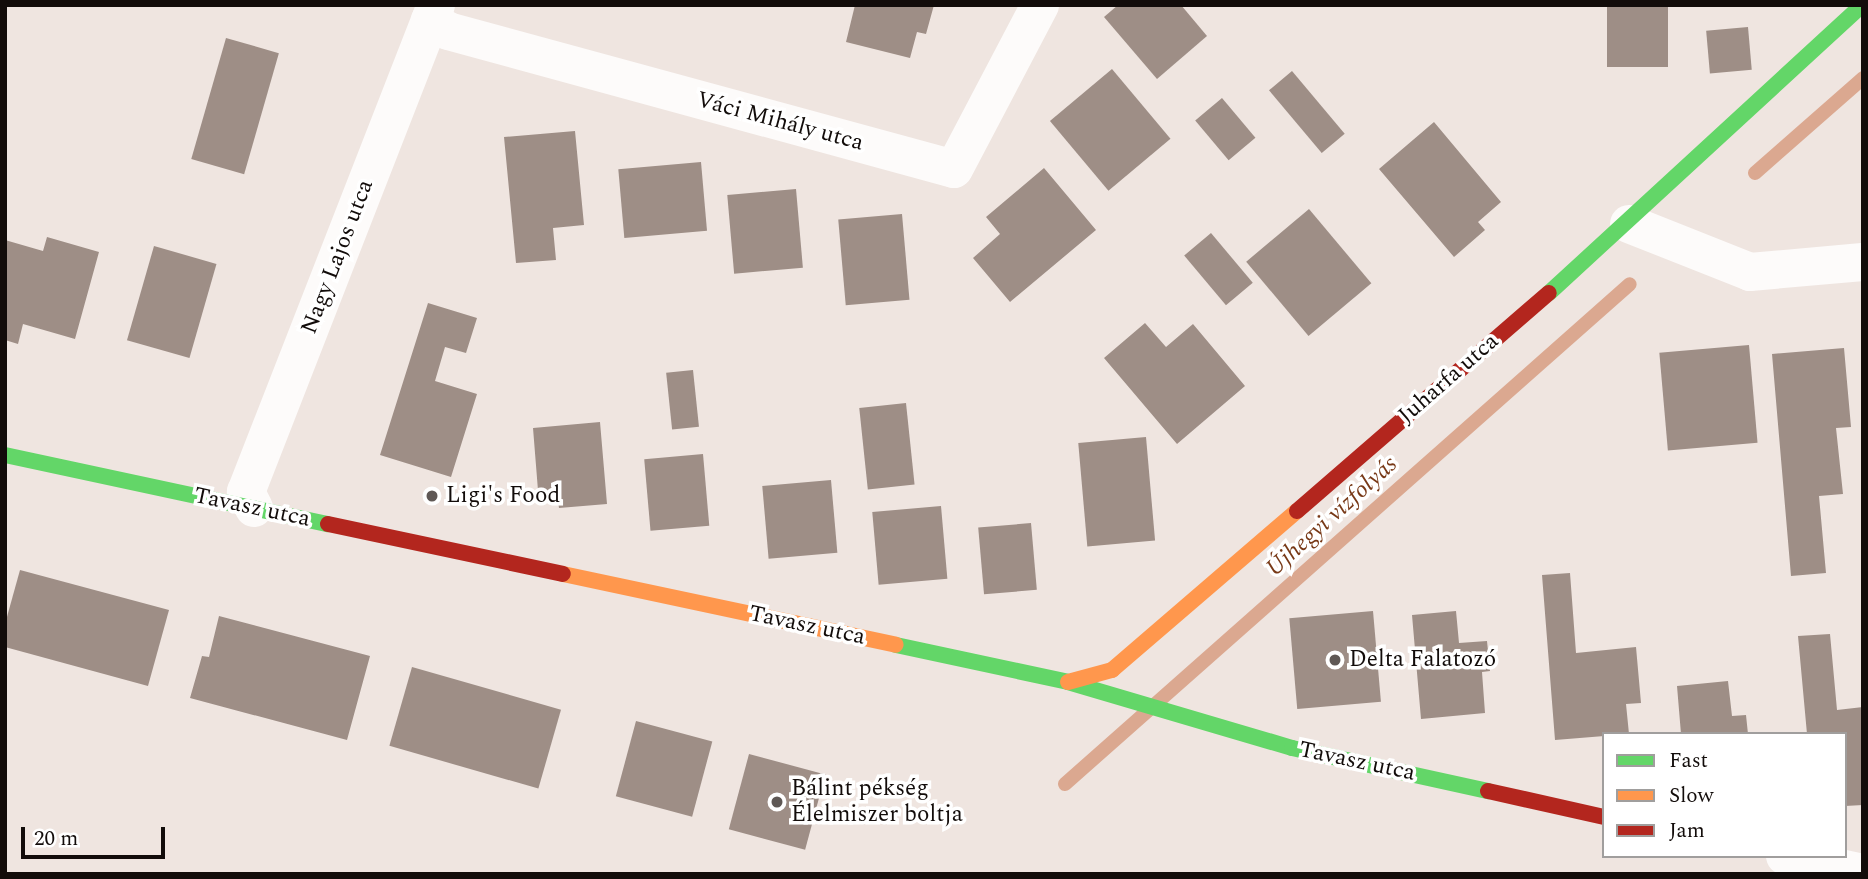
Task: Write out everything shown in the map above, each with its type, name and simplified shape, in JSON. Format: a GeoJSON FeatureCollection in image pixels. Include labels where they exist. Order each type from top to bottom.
{"type":"FeatureCollection","features":[{"type":"Feature","properties":{"kind":"street","name":"Váci Mihály utca"},"geometry":{"type":"LineString","coordinates":[[433,13],[448,31],[954,169],[1040,5]]}},
{"type":"Feature","properties":{"kind":"street","name":"Juharfa utca"},"geometry":{"type":"LineString","coordinates":[[1069,682],[1112,670],[1629,224],[1862,5]]}},
{"type":"Feature","properties":{"kind":"street","name":"Nagy Lajos utca"},"geometry":{"type":"LineString","coordinates":[[254,508],[246,492],[433,13]]}},
{"type":"Feature","properties":{"kind":"street"},"geometry":{"type":"LineString","coordinates":[[1629,224],[1750,272],[1863,262]]}},
{"type":"Feature","properties":{"kind":"street","name":"Tavasz utca"},"geometry":{"type":"LineString","coordinates":[[5,455],[1069,682],[1210,726],[1602,817]]}},
{"type":"Feature","properties":{"kind":"street"},"geometry":{"type":"LineString","coordinates":[[1794,858],[1863,873]]}},
{"type":"Feature","properties":{"kind":"building"},"geometry":{"type":"Polygon","coordinates":[[[855,5],[934,5],[926,34],[917,32],[910,58],[846,42],[855,5]]]}},
{"type":"Feature","properties":{"kind":"building"},"geometry":{"type":"Polygon","coordinates":[[[1118,5],[1181,5],[1207,36],[1157,79],[1104,17],[1118,5]]]}},
{"type":"Feature","properties":{"kind":"building"},"geometry":{"type":"Polygon","coordinates":[[[1607,5],[1668,5],[1668,67],[1607,67],[1607,5]]]}},
{"type":"Feature","properties":{"kind":"building"},"geometry":{"type":"Polygon","coordinates":[[[1748,27],[1752,70],[1710,73],[1706,31],[1748,27]]]}},
{"type":"Feature","properties":{"kind":"building"},"geometry":{"type":"Polygon","coordinates":[[[226,38],[279,53],[244,174],[191,159],[226,38]]]}},
{"type":"Feature","properties":{"kind":"building"},"geometry":{"type":"Polygon","coordinates":[[[1112,69],[1170,139],[1108,191],[1050,121],[1112,69]]]}},
{"type":"Feature","properties":{"kind":"building"},"geometry":{"type":"Polygon","coordinates":[[[1292,71],[1345,134],[1322,153],[1269,90],[1292,71]]]}},
{"type":"Feature","properties":{"kind":"building"},"geometry":{"type":"Polygon","coordinates":[[[1222,98],[1255,138],[1229,160],[1195,120],[1222,98]]]}},
{"type":"Feature","properties":{"kind":"building"},"geometry":{"type":"Polygon","coordinates":[[[1434,122],[1501,202],[1478,222],[1485,230],[1454,257],[1379,169],[1434,122]]]}},
{"type":"Feature","properties":{"kind":"building"},"geometry":{"type":"Polygon","coordinates":[[[575,131],[584,225],[553,228],[556,260],[516,263],[504,137],[575,131]]]}},
{"type":"Feature","properties":{"kind":"building"},"geometry":{"type":"Polygon","coordinates":[[[701,162],[707,231],[624,238],[618,169],[701,162]]]}},
{"type":"Feature","properties":{"kind":"building"},"geometry":{"type":"Polygon","coordinates":[[[1044,168],[1096,230],[1010,302],[973,258],[1000,234],[986,217],[1044,168]]]}},
{"type":"Feature","properties":{"kind":"building"},"geometry":{"type":"Polygon","coordinates":[[[796,189],[803,268],[734,274],[727,195],[796,189]]]}},
{"type":"Feature","properties":{"kind":"building"},"geometry":{"type":"Polygon","coordinates":[[[1309,209],[1371,283],[1309,336],[1246,262],[1309,209]]]}},
{"type":"Feature","properties":{"kind":"building"},"geometry":{"type":"Polygon","coordinates":[[[902,214],[909,300],[846,305],[838,220],[902,214]]]}},
{"type":"Feature","properties":{"kind":"building"},"geometry":{"type":"Polygon","coordinates":[[[1211,233],[1253,283],[1226,305],[1184,255],[1211,233]]]}},
{"type":"Feature","properties":{"kind":"building"},"geometry":{"type":"Polygon","coordinates":[[[47,237],[99,252],[75,339],[23,324],[18,344],[5,340],[5,240],[43,251],[47,237]]]}},
{"type":"Feature","properties":{"kind":"building"},"geometry":{"type":"Polygon","coordinates":[[[154,246],[216,264],[189,358],[127,340],[154,246]]]}},
{"type":"Feature","properties":{"kind":"building"},"geometry":{"type":"Polygon","coordinates":[[[428,303],[477,318],[466,353],[445,347],[435,381],[477,394],[451,477],[380,455],[428,303]]]}},
{"type":"Feature","properties":{"kind":"building"},"geometry":{"type":"Polygon","coordinates":[[[1145,323],[1166,347],[1193,324],[1245,386],[1177,444],[1104,358],[1145,323]]]}},
{"type":"Feature","properties":{"kind":"building"},"geometry":{"type":"Polygon","coordinates":[[[1749,345],[1758,443],[1668,450],[1659,353],[1749,345]]]}},
{"type":"Feature","properties":{"kind":"building"},"geometry":{"type":"Polygon","coordinates":[[[1844,348],[1851,427],[1836,428],[1843,494],[1819,496],[1826,573],[1791,576],[1772,354],[1844,348]]]}},
{"type":"Feature","properties":{"kind":"building"},"geometry":{"type":"Polygon","coordinates":[[[693,370],[699,427],[672,430],[666,373],[693,370]]]}},
{"type":"Feature","properties":{"kind":"building"},"geometry":{"type":"Polygon","coordinates":[[[906,403],[915,485],[868,489],[859,408],[906,403]]]}},
{"type":"Feature","properties":{"kind":"building"},"geometry":{"type":"Polygon","coordinates":[[[600,422],[607,504],[559,508],[558,501],[539,503],[533,428],[600,422]]]}},
{"type":"Feature","properties":{"kind":"building"},"geometry":{"type":"Polygon","coordinates":[[[1146,437],[1155,541],[1087,547],[1078,443],[1146,437]]]}},
{"type":"Feature","properties":{"kind":"building"},"geometry":{"type":"Polygon","coordinates":[[[703,454],[709,526],[650,531],[644,459],[703,454]]]}},
{"type":"Feature","properties":{"kind":"building"},"geometry":{"type":"Polygon","coordinates":[[[831,480],[837,553],[769,559],[762,486],[831,480]]]}},
{"type":"Feature","properties":{"kind":"building"},"geometry":{"type":"Polygon","coordinates":[[[941,506],[947,579],[879,585],[872,512],[941,506]]]}},
{"type":"Feature","properties":{"kind":"building"},"geometry":{"type":"Polygon","coordinates":[[[1031,523],[1037,590],[984,594],[978,528],[1031,523]]]}},
{"type":"Feature","properties":{"kind":"building"},"geometry":{"type":"Polygon","coordinates":[[[20,570],[169,610],[148,686],[5,647],[5,624],[20,570]]]}},
{"type":"Feature","properties":{"kind":"building"},"geometry":{"type":"Polygon","coordinates":[[[1570,573],[1576,653],[1636,647],[1641,703],[1626,704],[1629,732],[1602,732],[1602,736],[1555,740],[1542,575],[1570,573]]]}},
{"type":"Feature","properties":{"kind":"building","name":"Delta Falatozó"},"geometry":{"type":"Polygon","coordinates":[[[1373,611],[1381,702],[1297,709],[1289,618],[1373,611]]]}},
{"type":"Feature","properties":{"kind":"building"},"geometry":{"type":"Polygon","coordinates":[[[1456,611],[1459,643],[1487,641],[1490,671],[1482,672],[1485,713],[1421,719],[1412,615],[1456,611]]]}},
{"type":"Feature","properties":{"kind":"building"},"geometry":{"type":"Polygon","coordinates":[[[219,616],[370,656],[347,740],[190,698],[202,656],[209,657],[219,616]]]}},
{"type":"Feature","properties":{"kind":"building"},"geometry":{"type":"Polygon","coordinates":[[[1830,634],[1837,710],[1863,707],[1863,805],[1847,806],[1847,732],[1807,732],[1798,636],[1830,634]]]}},
{"type":"Feature","properties":{"kind":"building"},"geometry":{"type":"Polygon","coordinates":[[[412,667],[561,710],[538,789],[389,746],[412,667]]]}},
{"type":"Feature","properties":{"kind":"building"},"geometry":{"type":"Polygon","coordinates":[[[1728,681],[1732,716],[1746,715],[1748,732],[1681,732],[1677,686],[1728,681]]]}},
{"type":"Feature","properties":{"kind":"building"},"geometry":{"type":"Polygon","coordinates":[[[636,721],[712,741],[692,817],[616,796],[636,721]]]}},
{"type":"Feature","properties":{"kind":"building","name":"Bálint pékség Élelmiszer boltja"},"geometry":{"type":"Polygon","coordinates":[[[749,754],[825,774],[805,850],[729,829],[749,754]]]}},
{"type":"Feature","properties":{"kind":"waterway","name":"Újhegyi vízfolyás"},"geometry":{"type":"LineString","coordinates":[[1755,173],[1863,78]]}},
{"type":"Feature","properties":{"kind":"waterway","name":"Újhegyi vízfolyás"},"geometry":{"type":"LineString","coordinates":[[1065,784],[1630,284]]}},
{"type":"Feature","properties":{"kind":"traffic: fast"},"geometry":{"type":"LineString","coordinates":[[1549,293],[1862,5]]}},
{"type":"Feature","properties":{"kind":"traffic: fast"},"geometry":{"type":"LineString","coordinates":[[5,455],[328,524]]}},
{"type":"Feature","properties":{"kind":"traffic: fast"},"geometry":{"type":"LineString","coordinates":[[896,645],[1068,682],[1292,748],[1488,791]]}},
{"type":"Feature","properties":{"kind":"traffic: slow"},"geometry":{"type":"LineString","coordinates":[[1068,682],[1112,670],[1297,511]]}},
{"type":"Feature","properties":{"kind":"traffic: slow"},"geometry":{"type":"LineString","coordinates":[[563,574],[896,645]]}},
{"type":"Feature","properties":{"kind":"traffic: jam"},"geometry":{"type":"LineString","coordinates":[[1297,511],[1549,293]]}},
{"type":"Feature","properties":{"kind":"traffic: jam"},"geometry":{"type":"LineString","coordinates":[[328,524],[563,574]]}},
{"type":"Feature","properties":{"kind":"traffic: jam"},"geometry":{"type":"LineString","coordinates":[[1488,791],[1602,817]]}},
{"type":"Feature","properties":{"kind":"place","name":"Ligi's Food"},"geometry":{"type":"Point","coordinates":[432,496]}},
{"type":"Feature","properties":{"kind":"place","name":"Delta Falatozó"},"geometry":{"type":"Point","coordinates":[1335,660]}},
{"type":"Feature","properties":{"kind":"place","name":"Bálint pékség Élelmiszer boltja"},"geometry":{"type":"Point","coordinates":[777,802]}}]}
